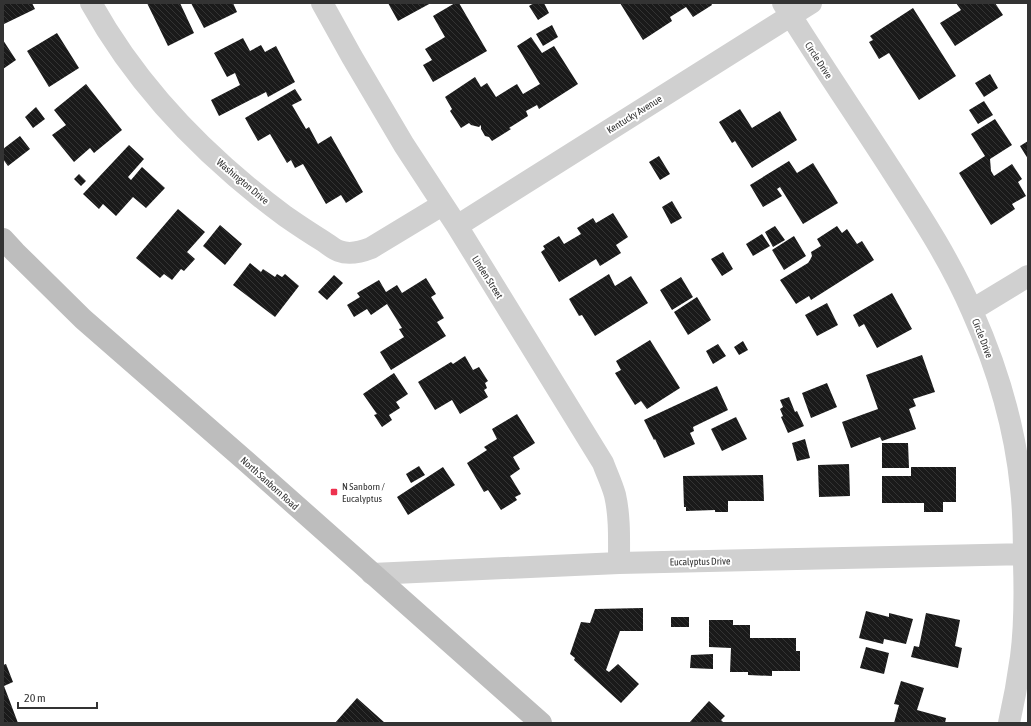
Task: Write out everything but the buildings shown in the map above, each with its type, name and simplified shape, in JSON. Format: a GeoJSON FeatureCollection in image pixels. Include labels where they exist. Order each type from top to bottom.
{"type":"FeatureCollection","features":[{"type":"Feature","properties":{"kind":"main road","name":"North Sanborn Road"},"geometry":{"type":"LineString","coordinates":[[3,238],[15,252],[83,319],[541,723]]}},
{"type":"Feature","properties":{"kind":"street","name":"Washington Drive"},"geometry":{"type":"LineString","coordinates":[[91,3],[120,50],[149,89],[179,123],[234,176],[265,201],[338,251],[350,253],[360,252],[371,248],[442,205]]}},
{"type":"Feature","properties":{"kind":"street","name":"Linden Street"},"geometry":{"type":"LineString","coordinates":[[322,3],[367,84],[404,145],[456,226],[605,469],[615,494],[619,527],[619,563]]}},
{"type":"Feature","properties":{"kind":"street","name":"Kentucky Avenue"},"geometry":{"type":"LineString","coordinates":[[456,226],[787,9],[811,3]]}},
{"type":"Feature","properties":{"kind":"street","name":"Circle Drive"},"geometry":{"type":"LineString","coordinates":[[787,9],[922,217],[952,270],[972,310],[1001,387],[1011,427],[1021,487],[1026,554],[1021,655],[1009,723]]}},
{"type":"Feature","properties":{"kind":"street"},"geometry":{"type":"LineString","coordinates":[[972,310],[1028,276]]}},
{"type":"Feature","properties":{"kind":"street","name":"Eucalyptus Drive"},"geometry":{"type":"LineString","coordinates":[[372,574],[619,563],[1026,554]]}},
{"type":"Feature","properties":{"kind":"place","name":"N Sanborn / Eucalyptus"},"geometry":{"type":"Point","coordinates":[334,492]}}]}
